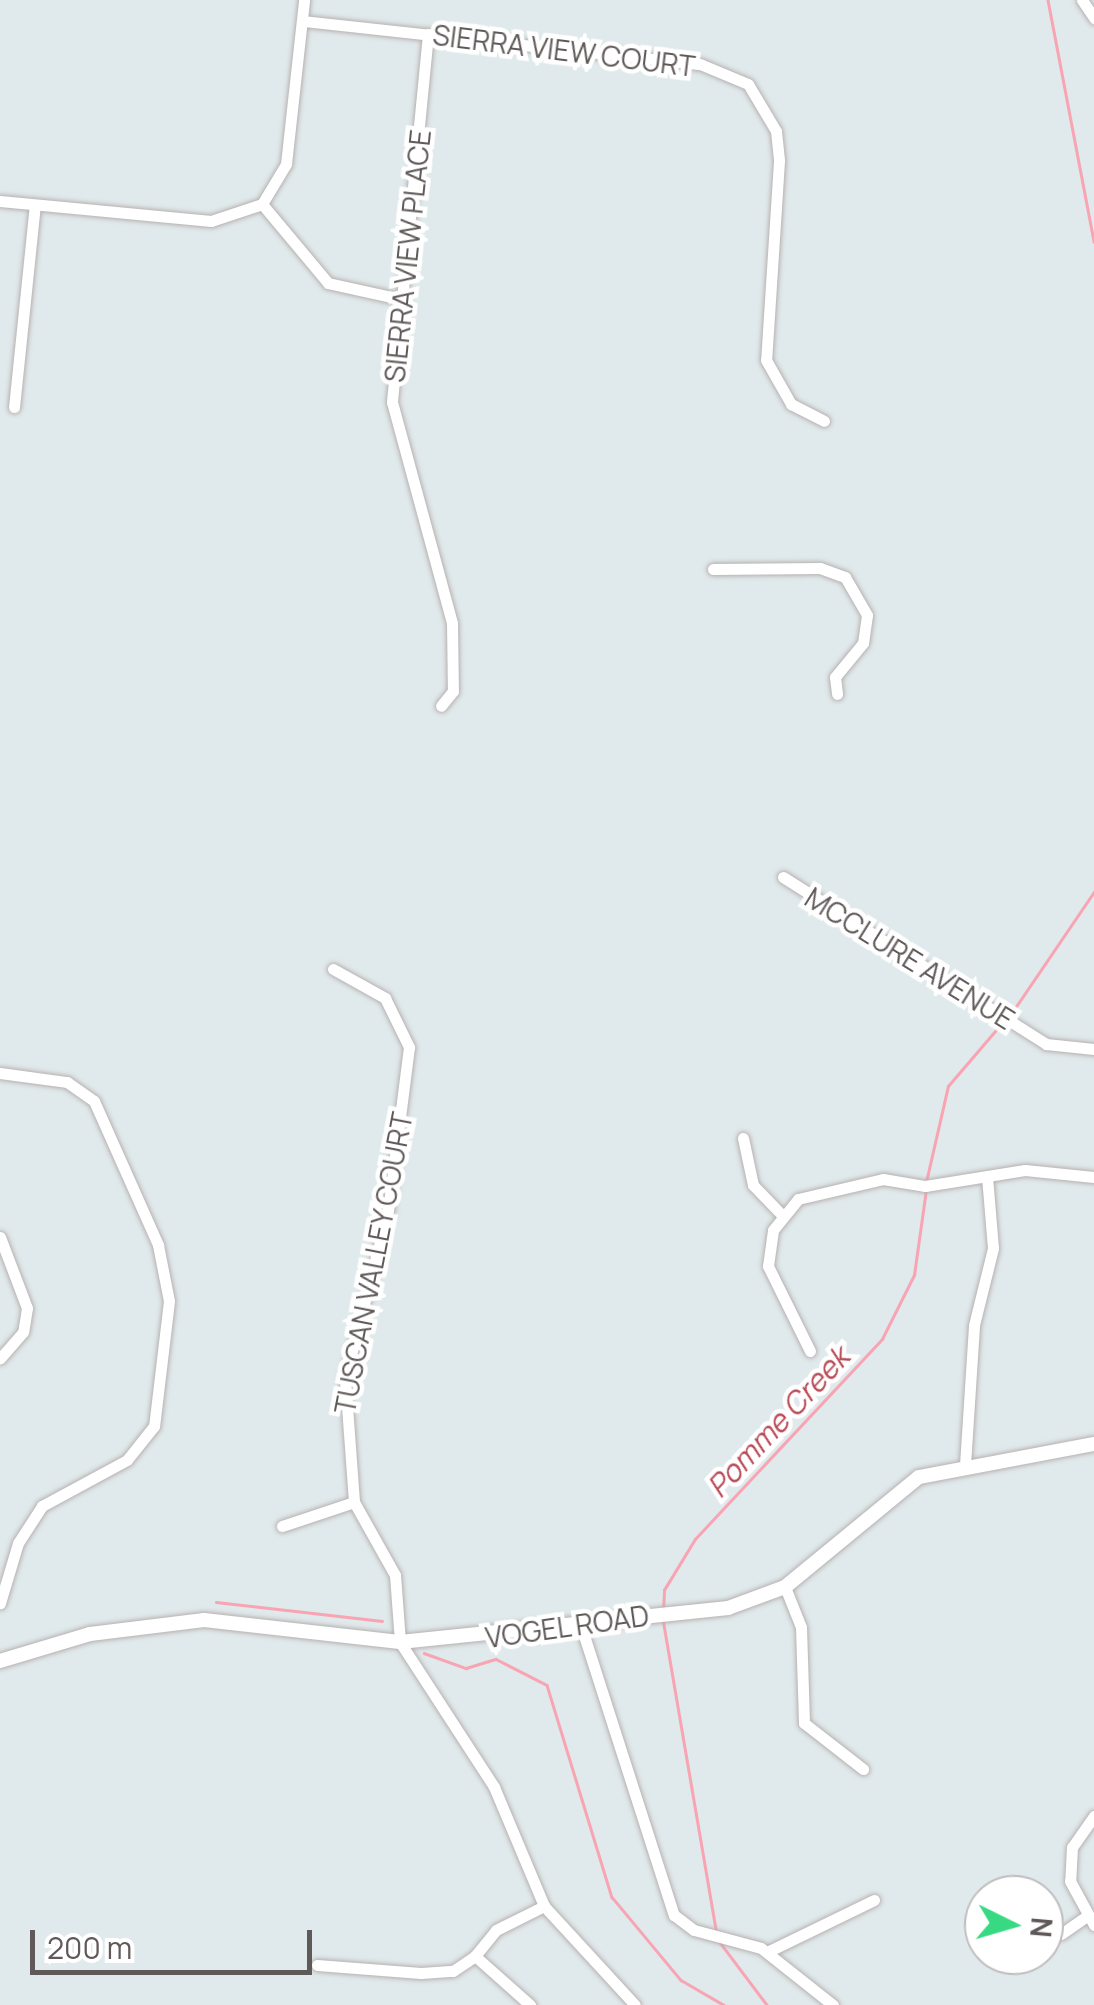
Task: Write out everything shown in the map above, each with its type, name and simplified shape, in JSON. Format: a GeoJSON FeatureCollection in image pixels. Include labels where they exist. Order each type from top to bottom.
{"type":"FeatureCollection","features":[{"type":"Feature","properties":{"kind":"street"},"geometry":{"type":"LineString","coordinates":[[0,201],[211,222],[262,204],[286,164],[304,0]]}},
{"type":"Feature","properties":{"kind":"street"},"geometry":{"type":"LineString","coordinates":[[1082,0],[1094,18]]}},
{"type":"Feature","properties":{"kind":"street","name":"SIERRA VIEW COURT"},"geometry":{"type":"LineString","coordinates":[[303,20],[700,64],[748,84],[776,131],[779,161],[766,360],[791,404],[824,421]]}},
{"type":"Feature","properties":{"kind":"street","name":"SIERRA VIEW PLACE"},"geometry":{"type":"LineString","coordinates":[[428,34],[392,402],[457,658],[441,706]]}},
{"type":"Feature","properties":{"kind":"street"},"geometry":{"type":"LineString","coordinates":[[262,204],[328,284],[402,299]]}},
{"type":"Feature","properties":{"kind":"street"},"geometry":{"type":"LineString","coordinates":[[14,407],[35,205]]}},
{"type":"Feature","properties":{"kind":"street"},"geometry":{"type":"LineString","coordinates":[[713,569],[820,568],[845,577],[867,615],[863,643],[835,677],[836,694]]}},
{"type":"Feature","properties":{"kind":"street","name":"MCCLURE AVENUE"},"geometry":{"type":"LineString","coordinates":[[783,878],[1046,1044],[1094,1049]]}},
{"type":"Feature","properties":{"kind":"street","name":"TUSCAN VALLEY COURT"},"geometry":{"type":"LineString","coordinates":[[332,969],[384,998],[409,1047],[388,1210],[345,1379],[354,1502],[395,1575],[400,1642]]}},
{"type":"Feature","properties":{"kind":"street"},"geometry":{"type":"LineString","coordinates":[[0,1073],[67,1082],[94,1101],[158,1244],[170,1301],[154,1426],[127,1460],[42,1506],[18,1542],[0,1603]]}},
{"type":"Feature","properties":{"kind":"street"},"geometry":{"type":"LineString","coordinates":[[744,1138],[754,1185],[781,1214]]}},
{"type":"Feature","properties":{"kind":"street"},"geometry":{"type":"LineString","coordinates":[[964,1465],[974,1325],[992,1248],[987,1176]]}},
{"type":"Feature","properties":{"kind":"street"},"geometry":{"type":"LineString","coordinates":[[810,1351],[768,1266],[781,1214],[815,1191],[987,1176],[1094,1177]]}},
{"type":"Feature","properties":{"kind":"street"},"geometry":{"type":"LineString","coordinates":[[0,1237],[28,1308],[23,1332],[0,1358]]}},
{"type":"Feature","properties":{"kind":"street","name":"VOGEL ROAD"},"geometry":{"type":"LineString","coordinates":[[0,1661],[90,1634],[204,1620],[400,1642],[746,1604],[785,1587],[899,1487],[964,1465],[1094,1444]]}},
{"type":"Feature","properties":{"kind":"street"},"geometry":{"type":"LineString","coordinates":[[282,1526],[354,1502]]}},
{"type":"Feature","properties":{"kind":"street"},"geometry":{"type":"LineString","coordinates":[[785,1587],[801,1627],[804,1723],[862,1768]]}},
{"type":"Feature","properties":{"kind":"street"},"geometry":{"type":"LineString","coordinates":[[580,1623],[674,1915],[706,1933],[767,1952],[833,2005]]}},
{"type":"Feature","properties":{"kind":"street"},"geometry":{"type":"LineString","coordinates":[[400,1642],[494,1786],[544,1906],[634,2005]]}},
{"type":"Feature","properties":{"kind":"street"},"geometry":{"type":"LineString","coordinates":[[1064,1933],[1089,1921],[1070,1881],[1072,1847],[1094,1816]]}},
{"type":"Feature","properties":{"kind":"street"},"geometry":{"type":"LineString","coordinates":[[767,1952],[874,1900]]}},
{"type":"Feature","properties":{"kind":"street"},"geometry":{"type":"LineString","coordinates":[[317,1965],[421,1973],[454,1971],[475,1956],[496,1930],[544,1906]]}},
{"type":"Feature","properties":{"kind":"street"},"geometry":{"type":"LineString","coordinates":[[475,1956],[530,2005]]}},
{"type":"Feature","properties":{"kind":"waterway","name":"Pomme Creek"},"geometry":{"type":"LineString","coordinates":[[1048,0],[1094,242]]}},
{"type":"Feature","properties":{"kind":"waterway","name":"Pomme Creek"},"geometry":{"type":"LineString","coordinates":[[1011,1014],[1094,892]]}},
{"type":"Feature","properties":{"kind":"waterway","name":"Pomme Creek"},"geometry":{"type":"LineString","coordinates":[[926,1182],[948,1086],[1002,1023]]}},
{"type":"Feature","properties":{"kind":"waterway","name":"Pomme Creek"},"geometry":{"type":"LineString","coordinates":[[663,1611],[664,1590],[695,1539],[882,1339],[914,1275],[926,1190]]}},
{"type":"Feature","properties":{"kind":"waterway"},"geometry":{"type":"LineString","coordinates":[[216,1602],[382,1621]]}},
{"type":"Feature","properties":{"kind":"waterway","name":"Pomme Creek"},"geometry":{"type":"LineString","coordinates":[[663,1619],[716,1929]]}},
{"type":"Feature","properties":{"kind":"waterway"},"geometry":{"type":"LineString","coordinates":[[424,1653],[466,1668],[496,1659],[547,1685],[612,1897],[681,1980],[724,2005]]}},
{"type":"Feature","properties":{"kind":"waterway","name":"Pomme Creek"},"geometry":{"type":"LineString","coordinates":[[719,1941],[767,2005]]}}]}
